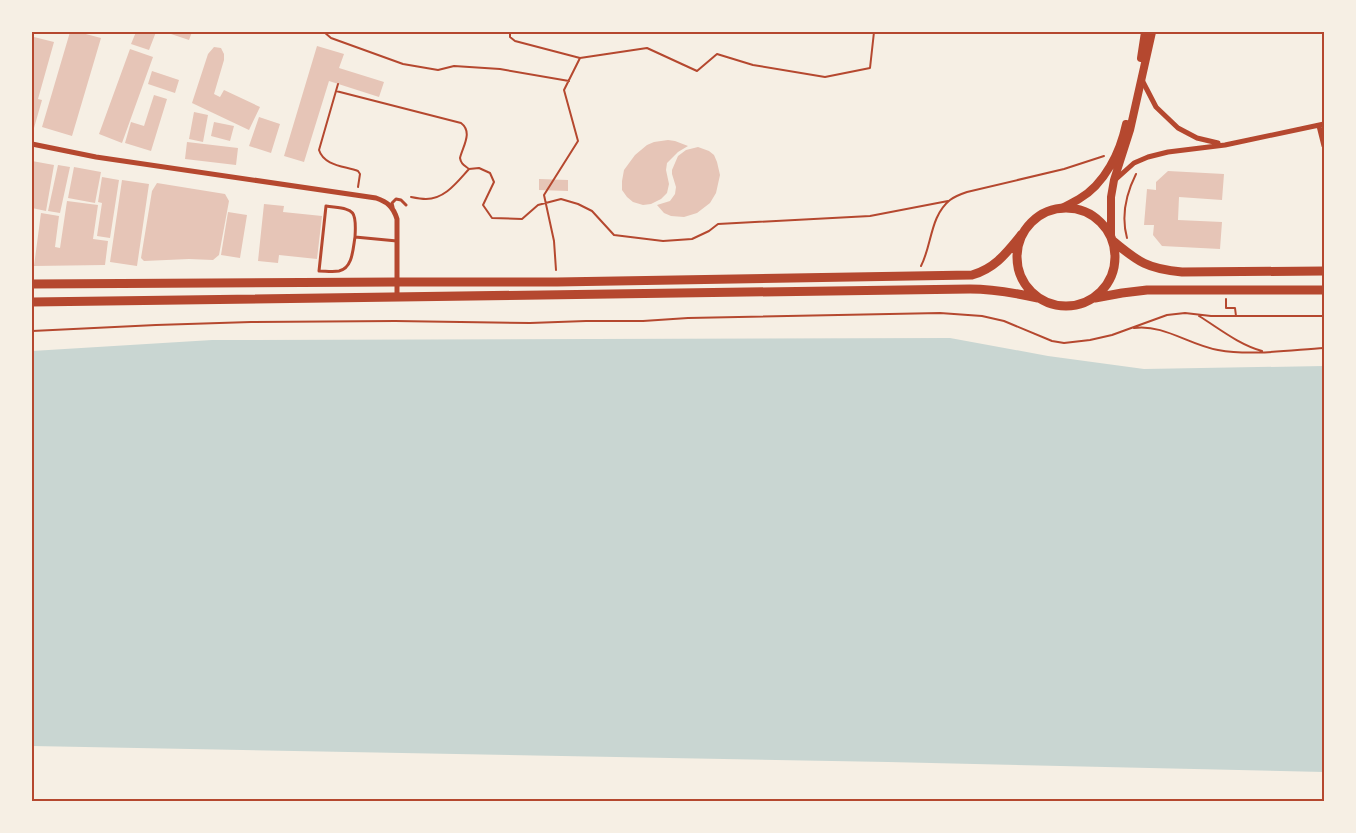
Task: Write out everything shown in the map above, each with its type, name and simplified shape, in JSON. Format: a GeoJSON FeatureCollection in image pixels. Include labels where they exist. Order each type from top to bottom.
{"type":"FeatureCollection","features":[{"type":"Feature","properties":{"kind":"highway"},"geometry":{"type":"LineString","coordinates":[[32,284],[557,282],[972,275],[994,265],[1029,224],[1039,216],[1050,210],[1062,208],[1074,208],[1096,217],[1129,255],[1145,265],[1161,270],[1182,272],[1324,271]]}},
{"type":"Feature","properties":{"kind":"highway"},"geometry":{"type":"LineString","coordinates":[[1022,234],[1017,247],[1018,269],[1027,288],[1038,298]]}},
{"type":"Feature","properties":{"kind":"highway"},"geometry":{"type":"LineString","coordinates":[[1093,298],[1105,287],[1113,273],[1115,257],[1112,238]]}},
{"type":"Feature","properties":{"kind":"highway"},"geometry":{"type":"LineString","coordinates":[[32,302],[981,289],[1014,292],[1065,306],[1079,304],[1093,298],[1147,290],[1324,290]]}},
{"type":"Feature","properties":{"kind":"main road"},"geometry":{"type":"LineString","coordinates":[[1062,208],[1081,198],[1098,183],[1114,159],[1127,129],[1145,32]]}},
{"type":"Feature","properties":{"kind":"main road"},"geometry":{"type":"LineString","coordinates":[[1112,238],[1111,197],[1114,180],[1142,80],[1152,32]]}},
{"type":"Feature","properties":{"kind":"street"},"geometry":{"type":"LineString","coordinates":[[1142,80],[1156,107],[1178,129],[1197,138],[1225,145]]}},
{"type":"Feature","properties":{"kind":"street"},"geometry":{"type":"LineString","coordinates":[[1114,180],[1134,163],[1148,157],[1168,152],[1225,145],[1322,125],[1324,146]]}},
{"type":"Feature","properties":{"kind":"street"},"geometry":{"type":"LineString","coordinates":[[32,144],[96,157],[357,195],[384,201],[391,205],[396,219],[397,297]]}},
{"type":"Feature","properties":{"kind":"lane"},"geometry":{"type":"LineString","coordinates":[[395,212],[392,206],[394,200],[401,200],[406,205]]}},
{"type":"Feature","properties":{"kind":"lane"},"geometry":{"type":"LineString","coordinates":[[326,206],[349,210],[354,214],[355,237],[352,257],[345,268],[340,271],[319,271],[326,206]]}},
{"type":"Feature","properties":{"kind":"lane"},"geometry":{"type":"LineString","coordinates":[[355,237],[397,241]]}},
{"type":"Feature","properties":{"kind":"path"},"geometry":{"type":"LineString","coordinates":[[324,32],[331,38],[403,64],[438,70],[454,66],[500,69],[569,81]]}},
{"type":"Feature","properties":{"kind":"path"},"geometry":{"type":"LineString","coordinates":[[510,32],[510,37],[514,41],[580,58],[647,48],[697,71],[717,54],[753,65],[825,77],[870,68],[874,32]]}},
{"type":"Feature","properties":{"kind":"path"},"geometry":{"type":"LineString","coordinates":[[557,282],[554,241],[544,195],[578,141],[564,90],[580,58]]}},
{"type":"Feature","properties":{"kind":"path"},"geometry":{"type":"LineString","coordinates":[[338,84],[319,150],[327,161],[358,171],[360,174],[357,195]]}},
{"type":"Feature","properties":{"kind":"path"},"geometry":{"type":"LineString","coordinates":[[336,91],[461,123],[465,126],[468,131],[460,158],[461,162],[469,169],[479,168],[490,173],[494,182],[483,205],[492,218],[522,219],[538,205],[561,199],[592,211],[614,235],[663,242],[692,239],[718,224],[870,216],[948,201],[967,192],[1096,159],[1119,146]]}},
{"type":"Feature","properties":{"kind":"path"},"geometry":{"type":"LineString","coordinates":[[1127,239],[1124,217],[1128,192],[1138,170],[1148,157]]}},
{"type":"Feature","properties":{"kind":"path"},"geometry":{"type":"LineString","coordinates":[[408,197],[427,199],[439,196],[450,190],[469,169]]}},
{"type":"Feature","properties":{"kind":"path"},"geometry":{"type":"LineString","coordinates":[[911,276],[921,267],[927,255],[933,224],[948,201]]}},
{"type":"Feature","properties":{"kind":"path"},"geometry":{"type":"LineString","coordinates":[[1235,308],[1236,316]]}},
{"type":"Feature","properties":{"kind":"path"},"geometry":{"type":"LineString","coordinates":[[32,331],[251,322],[530,323],[940,313],[982,316],[1004,321],[1052,341],[1064,343],[1112,335],[1167,315],[1185,313],[1236,316],[1324,316]]}},
{"type":"Feature","properties":{"kind":"path"},"geometry":{"type":"LineString","coordinates":[[1197,314],[1248,347],[1265,351]]}},
{"type":"Feature","properties":{"kind":"path"},"geometry":{"type":"LineString","coordinates":[[1128,328],[1159,329],[1191,343],[1230,352],[1324,348]]}},
{"type":"Feature","properties":{"kind":"shaded area"},"geometry":{"type":"Polygon","coordinates":[[[950,338],[1048,356],[1144,369],[1324,366],[1324,772],[32,746],[32,351],[212,340],[950,338]]]}},
{"type":"Feature","properties":{"kind":"building"},"geometry":{"type":"Polygon","coordinates":[[[70,32],[101,38],[72,136],[42,127],[70,32]]]}},
{"type":"Feature","properties":{"kind":"building"},"geometry":{"type":"Polygon","coordinates":[[[136,32],[156,32],[149,50],[131,44],[136,32]]]}},
{"type":"Feature","properties":{"kind":"building"},"geometry":{"type":"Polygon","coordinates":[[[165,32],[192,32],[189,40],[165,32]]]}},
{"type":"Feature","properties":{"kind":"building"},"geometry":{"type":"Polygon","coordinates":[[[34,37],[54,42],[38,99],[42,100],[34,128],[32,127],[32,46],[34,37]]]}},
{"type":"Feature","properties":{"kind":"building"},"geometry":{"type":"Polygon","coordinates":[[[317,46],[344,54],[339,68],[384,82],[379,97],[329,81],[304,162],[284,156],[317,46]]]}},
{"type":"Feature","properties":{"kind":"building"},"geometry":{"type":"Polygon","coordinates":[[[214,47],[221,48],[224,60],[214,94],[220,97],[224,90],[260,107],[249,130],[192,103],[208,54],[214,47]]]}},
{"type":"Feature","properties":{"kind":"building"},"geometry":{"type":"Polygon","coordinates":[[[130,49],[153,57],[122,143],[99,134],[130,49]]]}},
{"type":"Feature","properties":{"kind":"building"},"geometry":{"type":"Polygon","coordinates":[[[152,71],[179,80],[175,93],[148,84],[152,71]]]}},
{"type":"Feature","properties":{"kind":"building"},"geometry":{"type":"Polygon","coordinates":[[[154,95],[167,99],[151,151],[125,143],[131,122],[144,126],[154,95]]]}},
{"type":"Feature","properties":{"kind":"building"},"geometry":{"type":"Polygon","coordinates":[[[194,112],[208,115],[203,142],[189,139],[194,112]]]}},
{"type":"Feature","properties":{"kind":"building"},"geometry":{"type":"Polygon","coordinates":[[[259,117],[280,124],[271,153],[249,146],[259,117]]]}},
{"type":"Feature","properties":{"kind":"building"},"geometry":{"type":"Polygon","coordinates":[[[214,122],[234,126],[230,141],[211,136],[214,122]]]}},
{"type":"Feature","properties":{"kind":"building"},"geometry":{"type":"Polygon","coordinates":[[[668,140],[688,146],[667,163],[669,184],[667,193],[651,204],[643,205],[633,202],[622,190],[624,170],[635,155],[647,145],[668,140]]]}},
{"type":"Feature","properties":{"kind":"building"},"geometry":{"type":"Polygon","coordinates":[[[187,142],[238,148],[236,165],[185,159],[187,142]]]}},
{"type":"Feature","properties":{"kind":"building"},"geometry":{"type":"Polygon","coordinates":[[[698,147],[709,151],[717,162],[720,175],[716,193],[710,203],[697,213],[684,217],[664,213],[657,205],[670,201],[675,194],[676,187],[672,170],[678,156],[686,150],[698,147]]]}},
{"type":"Feature","properties":{"kind":"building"},"geometry":{"type":"Polygon","coordinates":[[[32,161],[54,165],[46,211],[32,208],[32,161]]]}},
{"type":"Feature","properties":{"kind":"building"},"geometry":{"type":"Polygon","coordinates":[[[58,165],[70,167],[60,213],[48,211],[58,165]]]}},
{"type":"Feature","properties":{"kind":"building"},"geometry":{"type":"Polygon","coordinates":[[[74,167],[101,172],[95,203],[68,198],[74,167]]]}},
{"type":"Feature","properties":{"kind":"building"},"geometry":{"type":"Polygon","coordinates":[[[1168,171],[1224,174],[1222,200],[1179,197],[1178,220],[1222,222],[1220,249],[1162,246],[1153,235],[1154,225],[1144,225],[1147,189],[1156,190],[1156,182],[1168,171]]]}},
{"type":"Feature","properties":{"kind":"building"},"geometry":{"type":"Polygon","coordinates":[[[102,177],[119,180],[110,238],[97,236],[102,203],[98,202],[102,177]]]}},
{"type":"Feature","properties":{"kind":"building"},"geometry":{"type":"Polygon","coordinates":[[[539,179],[568,180],[568,191],[539,190],[539,179]]]}},
{"type":"Feature","properties":{"kind":"building"},"geometry":{"type":"Polygon","coordinates":[[[122,180],[149,184],[137,266],[110,262],[122,180]]]}},
{"type":"Feature","properties":{"kind":"building"},"geometry":{"type":"Polygon","coordinates":[[[157,183],[225,194],[229,201],[219,255],[213,260],[144,261],[141,258],[152,191],[157,183]]]}},
{"type":"Feature","properties":{"kind":"building"},"geometry":{"type":"Polygon","coordinates":[[[67,201],[98,205],[93,239],[108,241],[105,265],[34,266],[41,213],[59,216],[55,247],[60,248],[67,201]]]}},
{"type":"Feature","properties":{"kind":"building"},"geometry":{"type":"Polygon","coordinates":[[[264,204],[284,206],[283,212],[322,216],[317,259],[279,255],[278,263],[258,261],[264,204]]]}},
{"type":"Feature","properties":{"kind":"building"},"geometry":{"type":"Polygon","coordinates":[[[228,212],[247,215],[240,258],[221,255],[228,212]]]}}]}
